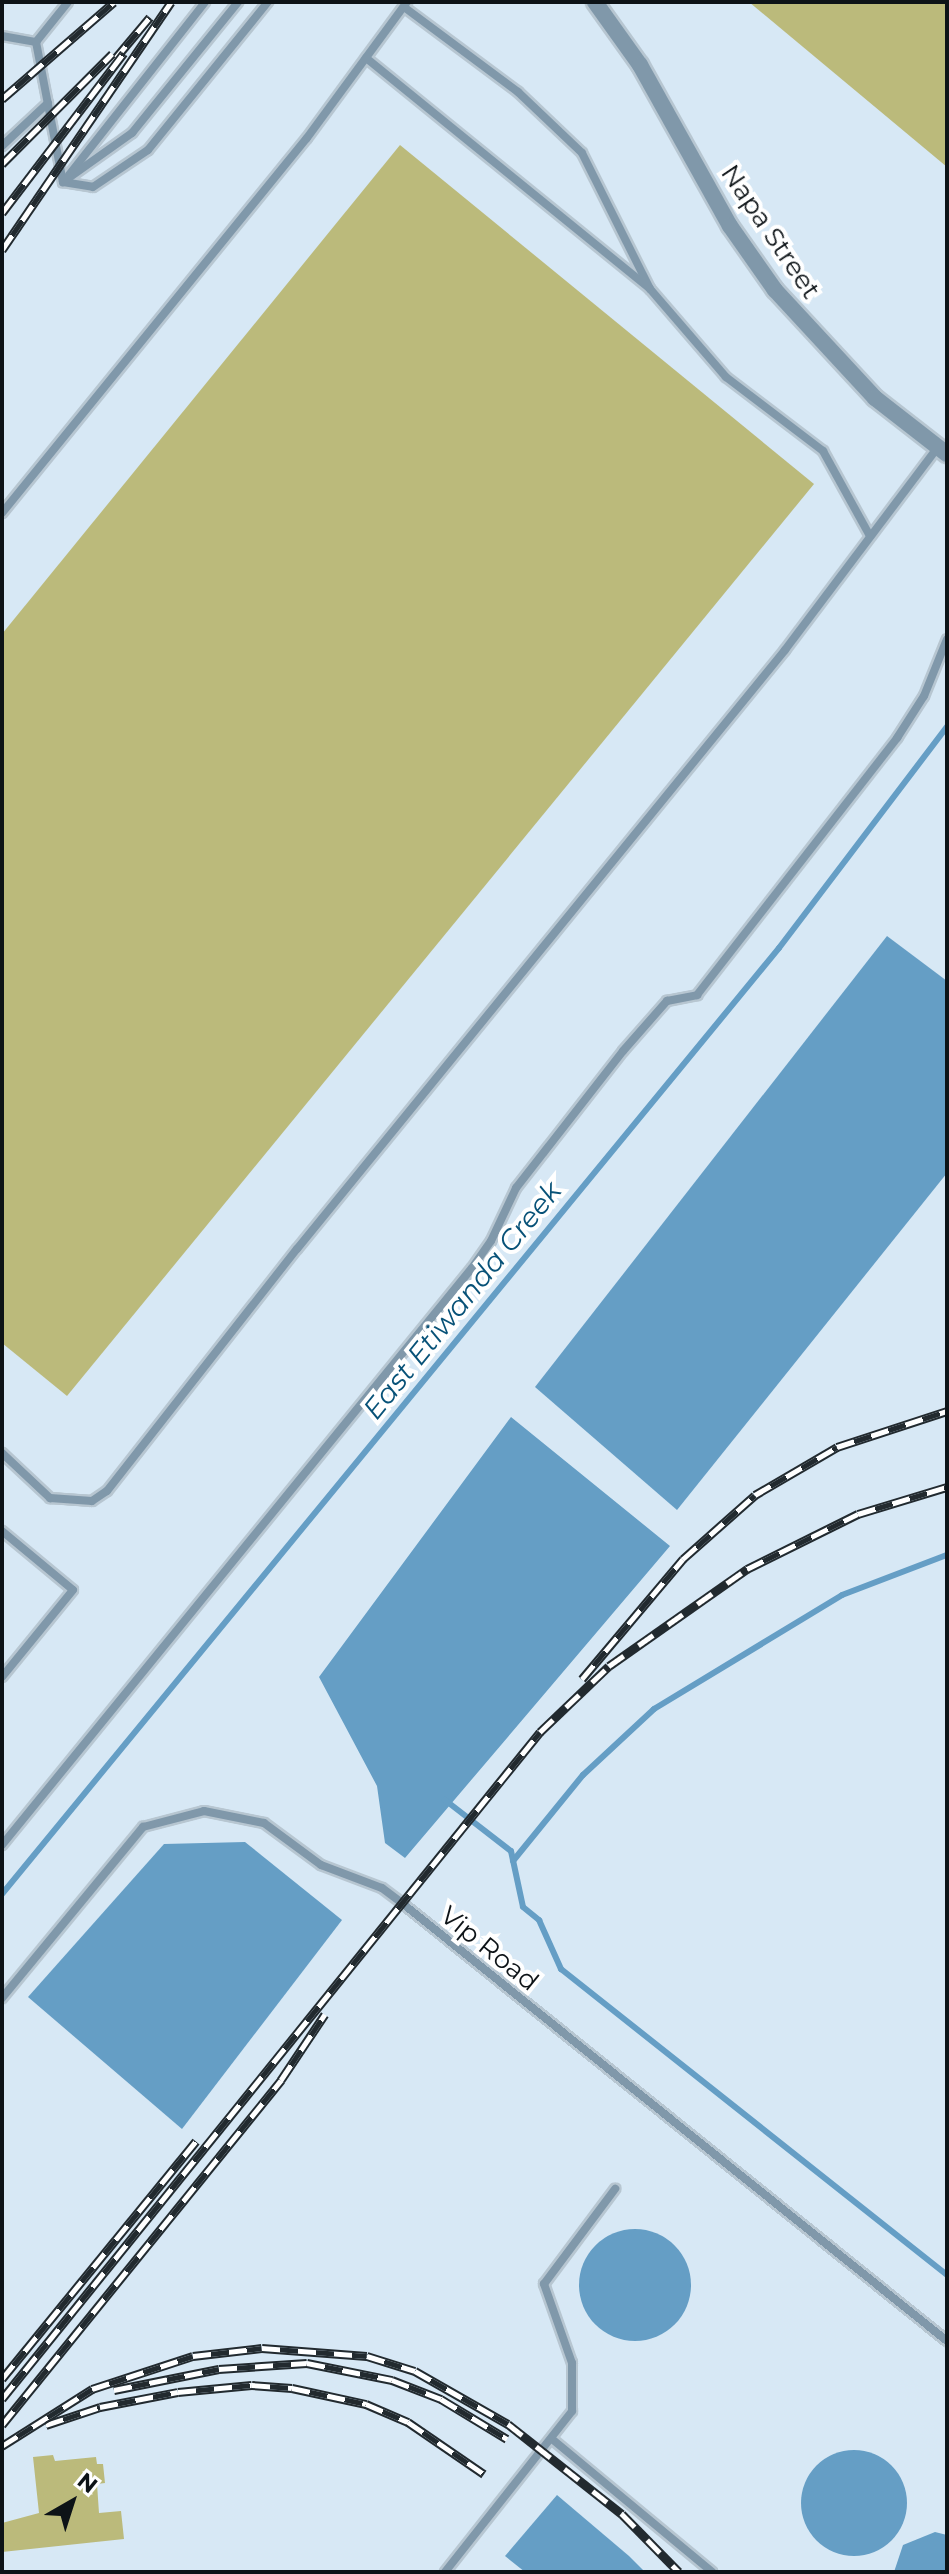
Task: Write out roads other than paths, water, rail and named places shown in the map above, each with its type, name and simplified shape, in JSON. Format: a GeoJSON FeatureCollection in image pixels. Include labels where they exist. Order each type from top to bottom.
{"type":"FeatureCollection","features":[{"type":"Feature","properties":{"kind":"street","name":"Napa Street"},"geometry":{"type":"LineString","coordinates":[[595,2],[640,65],[730,226],[775,290],[875,398],[942,451]]}},
{"type":"Feature","properties":{"kind":"lane"},"geometry":{"type":"LineString","coordinates":[[63,182],[36,42],[68,2]]}},
{"type":"Feature","properties":{"kind":"lane"},"geometry":{"type":"LineString","coordinates":[[63,182],[205,2]]}},
{"type":"Feature","properties":{"kind":"lane"},"geometry":{"type":"LineString","coordinates":[[63,182],[132,133],[238,2]]}},
{"type":"Feature","properties":{"kind":"lane"},"geometry":{"type":"LineString","coordinates":[[63,182],[93,187],[148,150],[268,2]]}},
{"type":"Feature","properties":{"kind":"lane"},"geometry":{"type":"LineString","coordinates":[[2,513],[288,162],[406,4],[518,92],[582,153],[650,289]]}},
{"type":"Feature","properties":{"kind":"lane"},"geometry":{"type":"LineString","coordinates":[[2,36],[36,42]]}},
{"type":"Feature","properties":{"kind":"lane"},"geometry":{"type":"LineString","coordinates":[[366,58],[650,289],[726,377],[823,451],[870,536]]}},
{"type":"Feature","properties":{"kind":"lane"},"geometry":{"type":"LineString","coordinates":[[2,146],[48,103]]}},
{"type":"Feature","properties":{"kind":"lane"},"geometry":{"type":"LineString","coordinates":[[2,1453],[50,1498],[92,1501],[107,1491],[307,1236],[785,650],[870,536],[942,451]]}},
{"type":"Feature","properties":{"kind":"lane"},"geometry":{"type":"LineString","coordinates":[[2,1845],[472,1268],[491,1241],[516,1188],[623,1051],[667,1001],[697,995],[897,738],[924,696],[947,639]]}},
{"type":"Feature","properties":{"kind":"lane"},"geometry":{"type":"LineString","coordinates":[[2,1531],[73,1590],[2,1677]]}},
{"type":"Feature","properties":{"kind":"lane","name":"Vip Road"},"geometry":{"type":"LineString","coordinates":[[2,1998],[143,1827],[204,1811],[264,1823],[321,1865],[382,1888],[402,1903],[947,2341]]}},
{"type":"Feature","properties":{"kind":"lane"},"geometry":{"type":"LineString","coordinates":[[445,2572],[572,2411],[574,2390],[563,2329],[544,2284],[615,2189]]}},
{"type":"Feature","properties":{"kind":"lane"},"geometry":{"type":"LineString","coordinates":[[552,2439],[712,2572]]}},
{"type":"Feature","properties":{"kind":"water"},"geometry":{"type":"Polygon","coordinates":[[[887,936],[947,981],[947,1173],[677,1510],[535,1387],[887,936]]]}},
{"type":"Feature","properties":{"kind":"water"},"geometry":{"type":"Polygon","coordinates":[[[511,1417],[670,1546],[405,1858],[385,1843],[377,1786],[319,1677],[511,1417]]]}},
{"type":"Feature","properties":{"kind":"water"},"geometry":{"type":"Polygon","coordinates":[[[245,1842],[342,1920],[182,2129],[28,1997],[164,1844],[245,1842]]]}},
{"type":"Feature","properties":{"kind":"water"},"geometry":{"type":"Polygon","coordinates":[[[635,2229],[656,2234],[674,2246],[686,2264],[691,2285],[686,2306],[674,2324],[656,2336],[635,2341],[614,2336],[596,2324],[584,2306],[579,2285],[584,2264],[596,2246],[614,2234],[635,2229]]]}},
{"type":"Feature","properties":{"kind":"water"},"geometry":{"type":"Polygon","coordinates":[[[854,2450],[874,2454],[891,2466],[903,2483],[907,2503],[903,2523],[891,2540],[874,2552],[854,2556],[834,2552],[817,2540],[805,2523],[801,2503],[805,2483],[817,2466],[834,2454],[854,2450]]]}},
{"type":"Feature","properties":{"kind":"water"},"geometry":{"type":"Polygon","coordinates":[[[557,2495],[645,2572],[525,2572],[505,2556],[557,2495]]]}},
{"type":"Feature","properties":{"kind":"water"},"geometry":{"type":"Polygon","coordinates":[[[935,2532],[947,2535],[947,2572],[894,2572],[903,2545],[935,2532]]]}},
{"type":"Feature","properties":{"kind":"waterway","name":"East Etiwanda Creek"},"geometry":{"type":"LineString","coordinates":[[2,1894],[779,948],[947,727]]}},
{"type":"Feature","properties":{"kind":"waterway"},"geometry":{"type":"LineString","coordinates":[[513,1861],[583,1775],[654,1709],[842,1595],[947,1555]]}},
{"type":"Feature","properties":{"kind":"waterway"},"geometry":{"type":"LineString","coordinates":[[445,1800],[511,1851],[523,1907],[539,1920],[561,1969],[947,2275]]}},
{"type":"Feature","properties":{"kind":"railway"},"geometry":{"type":"LineString","coordinates":[[2,99],[114,2]]}},
{"type":"Feature","properties":{"kind":"railway"},"geometry":{"type":"LineString","coordinates":[[2,250],[171,2]]}},
{"type":"Feature","properties":{"kind":"railway"},"geometry":{"type":"LineString","coordinates":[[114,60],[150,17]]}},
{"type":"Feature","properties":{"kind":"railway"},"geometry":{"type":"LineString","coordinates":[[2,213],[124,53]]}},
{"type":"Feature","properties":{"kind":"railway"},"geometry":{"type":"LineString","coordinates":[[2,164],[112,54]]}},
{"type":"Feature","properties":{"kind":"railway"},"geometry":{"type":"LineString","coordinates":[[582,1679],[683,1559],[755,1495],[837,1447],[947,1411]]}},
{"type":"Feature","properties":{"kind":"railway"},"geometry":{"type":"LineString","coordinates":[[2,2399],[540,1732],[609,1666],[747,1569],[858,1514],[947,1487]]}},
{"type":"Feature","properties":{"kind":"railway"},"geometry":{"type":"LineString","coordinates":[[2,2425],[281,2080],[325,2014]]}},
{"type":"Feature","properties":{"kind":"railway"},"geometry":{"type":"LineString","coordinates":[[2,2379],[196,2141]]}},
{"type":"Feature","properties":{"kind":"railway"},"geometry":{"type":"LineString","coordinates":[[2,2446],[92,2389],[193,2356],[262,2348],[367,2356],[415,2371],[508,2424],[622,2514],[679,2572]]}},
{"type":"Feature","properties":{"kind":"railway"},"geometry":{"type":"LineString","coordinates":[[114,2390],[219,2369],[307,2363],[392,2380],[441,2399],[507,2439]]}},
{"type":"Feature","properties":{"kind":"railway"},"geometry":{"type":"LineString","coordinates":[[46,2425],[100,2407],[178,2392],[252,2385],[292,2388],[366,2404],[408,2422],[484,2474]]}}]}
